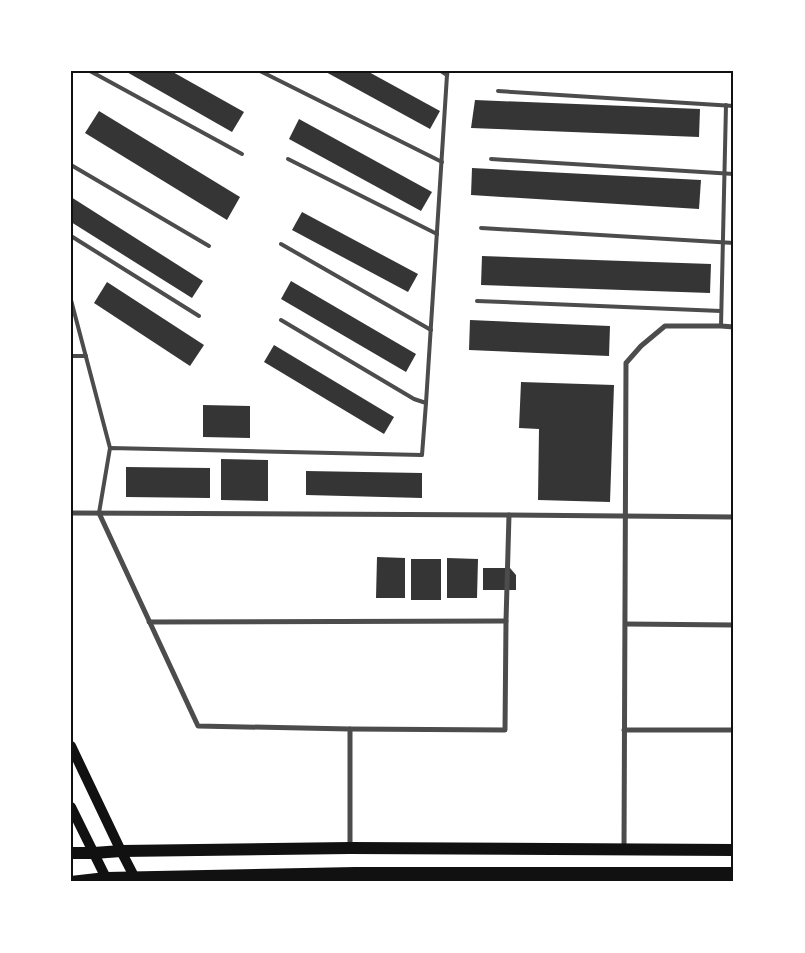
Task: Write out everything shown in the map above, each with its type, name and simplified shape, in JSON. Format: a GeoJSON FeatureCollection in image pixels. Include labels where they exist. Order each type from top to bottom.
{"type":"FeatureCollection","features":[{"type":"Feature","properties":{"kind":"main road"},"geometry":{"type":"LineString","coordinates":[[71,746],[136,879]]}},
{"type":"Feature","properties":{"kind":"main road"},"geometry":{"type":"LineString","coordinates":[[71,806],[107,880]]}},
{"type":"Feature","properties":{"kind":"main road"},"geometry":{"type":"LineString","coordinates":[[71,853],[350,848],[734,850]]}},
{"type":"Feature","properties":{"kind":"main road"},"geometry":{"type":"LineString","coordinates":[[71,882],[355,873],[493,878],[734,873]]}},
{"type":"Feature","properties":{"kind":"street"},"geometry":{"type":"LineString","coordinates":[[624,849],[626,364],[641,346],[664,326],[734,327]]}},
{"type":"Feature","properties":{"kind":"street"},"geometry":{"type":"LineString","coordinates":[[71,513],[734,517]]}},
{"type":"Feature","properties":{"kind":"street"},"geometry":{"type":"LineString","coordinates":[[99,513],[198,726],[505,730],[509,515]]}},
{"type":"Feature","properties":{"kind":"street"},"geometry":{"type":"LineString","coordinates":[[149,622],[506,621]]}},
{"type":"Feature","properties":{"kind":"street"},"geometry":{"type":"LineString","coordinates":[[626,624],[734,625]]}},
{"type":"Feature","properties":{"kind":"street"},"geometry":{"type":"LineString","coordinates":[[350,729],[350,848]]}},
{"type":"Feature","properties":{"kind":"street"},"geometry":{"type":"LineString","coordinates":[[624,730],[734,730]]}},
{"type":"Feature","properties":{"kind":"lane"},"geometry":{"type":"LineString","coordinates":[[90,71],[242,154]]}},
{"type":"Feature","properties":{"kind":"lane"},"geometry":{"type":"LineString","coordinates":[[260,71],[442,162]]}},
{"type":"Feature","properties":{"kind":"lane"},"geometry":{"type":"LineString","coordinates":[[110,448],[422,455],[447,73],[441,71]]}},
{"type":"Feature","properties":{"kind":"lane"},"geometry":{"type":"LineString","coordinates":[[498,90],[734,106]]}},
{"type":"Feature","properties":{"kind":"lane"},"geometry":{"type":"LineString","coordinates":[[721,326],[726,106]]}},
{"type":"Feature","properties":{"kind":"lane"},"geometry":{"type":"LineString","coordinates":[[288,159],[437,234]]}},
{"type":"Feature","properties":{"kind":"lane"},"geometry":{"type":"LineString","coordinates":[[491,159],[734,174]]}},
{"type":"Feature","properties":{"kind":"lane"},"geometry":{"type":"LineString","coordinates":[[71,165],[209,246]]}},
{"type":"Feature","properties":{"kind":"lane"},"geometry":{"type":"LineString","coordinates":[[481,228],[734,242]]}},
{"type":"Feature","properties":{"kind":"lane"},"geometry":{"type":"LineString","coordinates":[[71,236],[199,316]]}},
{"type":"Feature","properties":{"kind":"lane"},"geometry":{"type":"LineString","coordinates":[[281,244],[431,330]]}},
{"type":"Feature","properties":{"kind":"lane"},"geometry":{"type":"LineString","coordinates":[[71,300],[110,448],[99,513]]}},
{"type":"Feature","properties":{"kind":"lane"},"geometry":{"type":"LineString","coordinates":[[477,301],[722,311]]}},
{"type":"Feature","properties":{"kind":"lane"},"geometry":{"type":"LineString","coordinates":[[280,320],[414,399],[426,403]]}},
{"type":"Feature","properties":{"kind":"lane"},"geometry":{"type":"LineString","coordinates":[[71,356],[86,356]]}},
{"type":"Feature","properties":{"kind":"building"},"geometry":{"type":"Polygon","coordinates":[[[125,71],[171,71],[244,112],[232,132],[125,71]]]}},
{"type":"Feature","properties":{"kind":"building"},"geometry":{"type":"Polygon","coordinates":[[[324,71],[367,71],[440,111],[430,129],[324,71]]]}},
{"type":"Feature","properties":{"kind":"building"},"geometry":{"type":"Polygon","coordinates":[[[475,100],[700,109],[699,137],[471,128],[475,100]]]}},
{"type":"Feature","properties":{"kind":"building"},"geometry":{"type":"Polygon","coordinates":[[[99,111],[240,197],[227,220],[85,133],[99,111]]]}},
{"type":"Feature","properties":{"kind":"building"},"geometry":{"type":"Polygon","coordinates":[[[299,119],[432,192],[421,211],[289,139],[299,119]]]}},
{"type":"Feature","properties":{"kind":"building"},"geometry":{"type":"Polygon","coordinates":[[[472,168],[701,180],[699,209],[471,195],[472,168]]]}},
{"type":"Feature","properties":{"kind":"building"},"geometry":{"type":"Polygon","coordinates":[[[71,197],[203,281],[192,298],[71,222],[71,197]]]}},
{"type":"Feature","properties":{"kind":"building"},"geometry":{"type":"Polygon","coordinates":[[[302,212],[418,274],[408,292],[292,230],[302,212]]]}},
{"type":"Feature","properties":{"kind":"building"},"geometry":{"type":"Polygon","coordinates":[[[731,249],[734,249],[734,277],[731,277],[731,249]]]}},
{"type":"Feature","properties":{"kind":"building"},"geometry":{"type":"Polygon","coordinates":[[[482,256],[711,264],[710,293],[481,285],[482,256]]]}},
{"type":"Feature","properties":{"kind":"building"},"geometry":{"type":"Polygon","coordinates":[[[291,281],[416,354],[406,372],[281,299],[291,281]]]}},
{"type":"Feature","properties":{"kind":"building"},"geometry":{"type":"Polygon","coordinates":[[[107,282],[204,345],[190,366],[94,303],[107,282]]]}},
{"type":"Feature","properties":{"kind":"building"},"geometry":{"type":"Polygon","coordinates":[[[470,320],[610,326],[609,356],[469,350],[470,320]]]}},
{"type":"Feature","properties":{"kind":"building"},"geometry":{"type":"Polygon","coordinates":[[[274,345],[394,417],[384,434],[264,362],[274,345]]]}},
{"type":"Feature","properties":{"kind":"building"},"geometry":{"type":"Polygon","coordinates":[[[521,382],[614,385],[610,502],[538,500],[539,429],[519,428],[521,382]]]}},
{"type":"Feature","properties":{"kind":"building"},"geometry":{"type":"Polygon","coordinates":[[[203,405],[250,406],[250,438],[203,437],[203,405]]]}},
{"type":"Feature","properties":{"kind":"building"},"geometry":{"type":"Polygon","coordinates":[[[221,459],[268,460],[268,501],[221,500],[221,459]]]}},
{"type":"Feature","properties":{"kind":"building"},"geometry":{"type":"Polygon","coordinates":[[[126,467],[210,468],[210,498],[126,497],[126,467]]]}},
{"type":"Feature","properties":{"kind":"building"},"geometry":{"type":"Polygon","coordinates":[[[306,471],[422,473],[422,498],[306,495],[306,471]]]}},
{"type":"Feature","properties":{"kind":"building"},"geometry":{"type":"Polygon","coordinates":[[[377,557],[405,558],[405,598],[376,598],[377,557]]]}},
{"type":"Feature","properties":{"kind":"building"},"geometry":{"type":"Polygon","coordinates":[[[447,558],[478,559],[477,598],[447,598],[447,558]]]}},
{"type":"Feature","properties":{"kind":"building"},"geometry":{"type":"Polygon","coordinates":[[[411,559],[441,559],[441,600],[411,600],[411,559]]]}},
{"type":"Feature","properties":{"kind":"building"},"geometry":{"type":"Polygon","coordinates":[[[483,568],[510,568],[516,575],[516,590],[483,590],[483,568]]]}}]}
